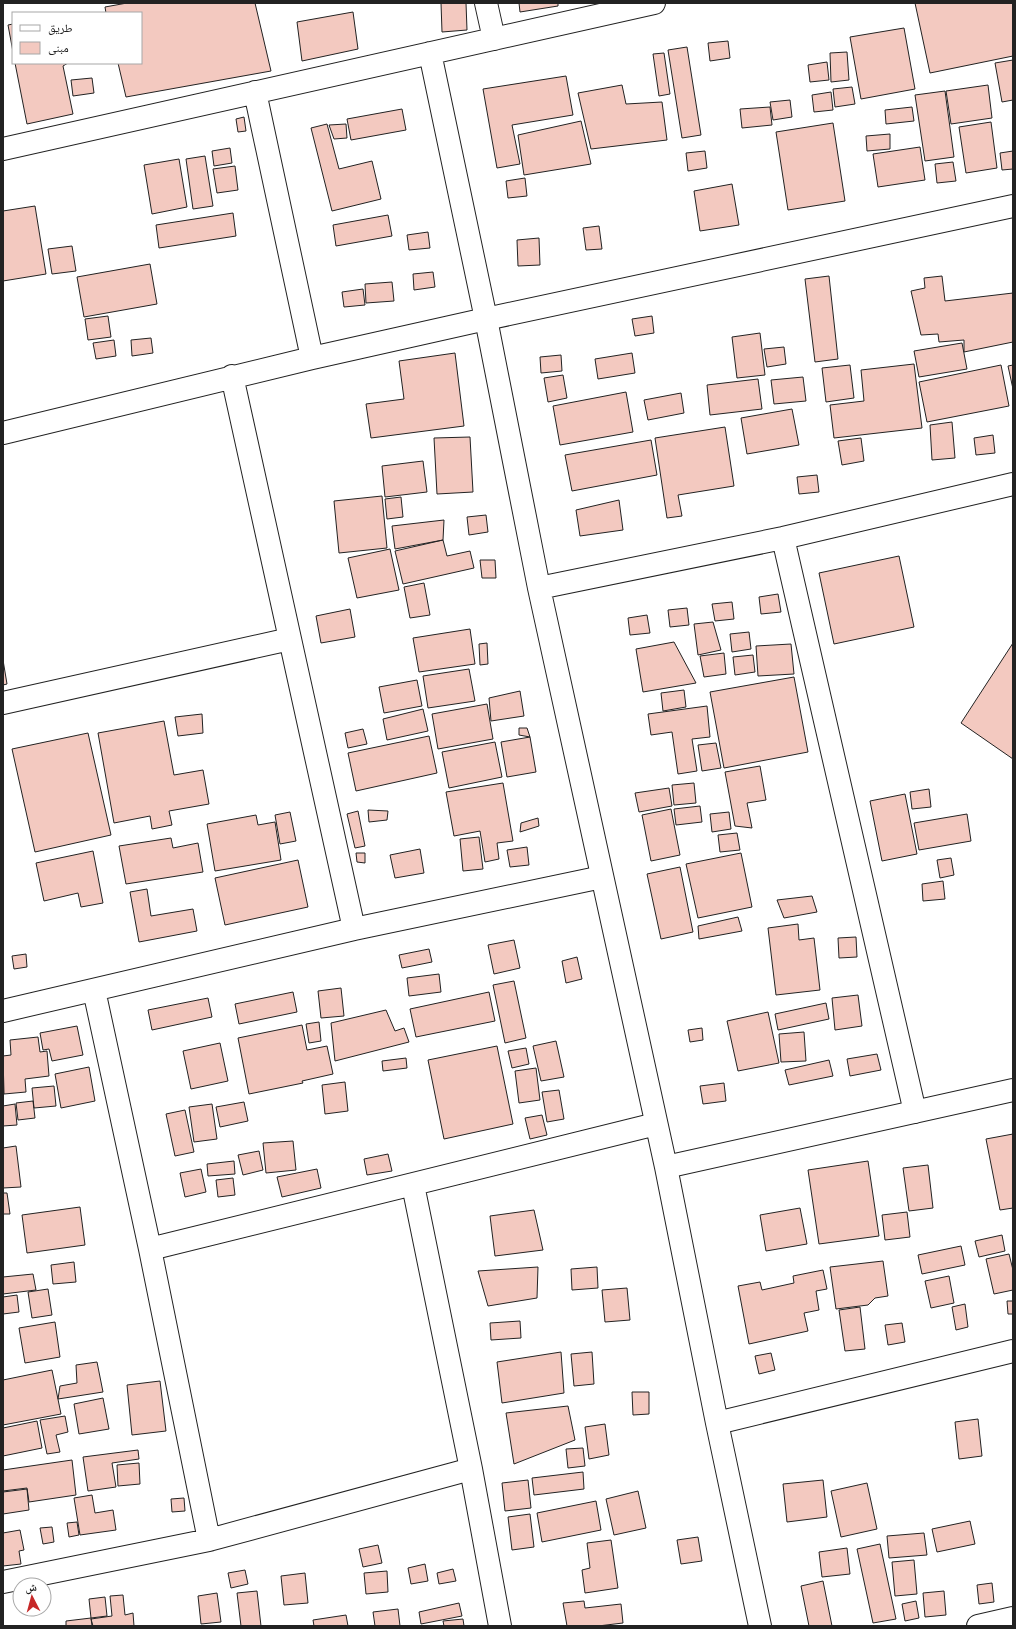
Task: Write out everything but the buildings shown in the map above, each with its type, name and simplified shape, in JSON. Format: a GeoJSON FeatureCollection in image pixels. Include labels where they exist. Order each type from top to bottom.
{"type":"FeatureCollection","features":[{"type":"Feature","properties":{"kind":"street"},"geometry":{"type":"LineString","coordinates":[[486,3],[494,39]]}},
{"type":"Feature","properties":{"kind":"street"},"geometry":{"type":"LineString","coordinates":[[3,148],[654,3]]}},
{"type":"Feature","properties":{"kind":"street"},"geometry":{"type":"LineString","coordinates":[[430,53],[486,318],[539,588],[666,1167],[717,1423],[760,1626]]}},
{"type":"Feature","properties":{"kind":"street"},"geometry":{"type":"LineString","coordinates":[[256,92],[312,358]]}},
{"type":"Feature","properties":{"kind":"street"},"geometry":{"type":"LineString","coordinates":[[3,433],[232,376],[486,318],[1013,206]]}},
{"type":"Feature","properties":{"kind":"street"},"geometry":{"type":"LineString","coordinates":[[232,376],[354,929]]}},
{"type":"Feature","properties":{"kind":"street"},"geometry":{"type":"LineString","coordinates":[[539,588],[783,538],[1013,484]]}},
{"type":"Feature","properties":{"kind":"street"},"geometry":{"type":"LineString","coordinates":[[783,538],[915,1112]]}},
{"type":"Feature","properties":{"kind":"street"},"geometry":{"type":"LineString","coordinates":[[3,703],[290,638]]}},
{"type":"Feature","properties":{"kind":"street"},"geometry":{"type":"LineString","coordinates":[[3,1011],[354,929],[602,877]]}},
{"type":"Feature","properties":{"kind":"street"},"geometry":{"type":"LineString","coordinates":[[94,990],[150,1249],[209,1540]]}},
{"type":"Feature","properties":{"kind":"street"},"geometry":{"type":"LineString","coordinates":[[666,1167],[1013,1090]]}},
{"type":"Feature","properties":{"kind":"street"},"geometry":{"type":"LineString","coordinates":[[150,1249],[656,1124]]}},
{"type":"Feature","properties":{"kind":"street"},"geometry":{"type":"LineString","coordinates":[[413,1185],[471,1470],[500,1626]]}},
{"type":"Feature","properties":{"kind":"street"},"geometry":{"type":"LineString","coordinates":[[717,1423],[1013,1351]]}},
{"type":"Feature","properties":{"kind":"street"},"geometry":{"type":"LineString","coordinates":[[3,1582],[209,1540],[471,1470]]}},
{"type":"Feature","properties":{"kind":"street"},"geometry":{"type":"LineString","coordinates":[[978,1626],[1013,1618]]}}]}
